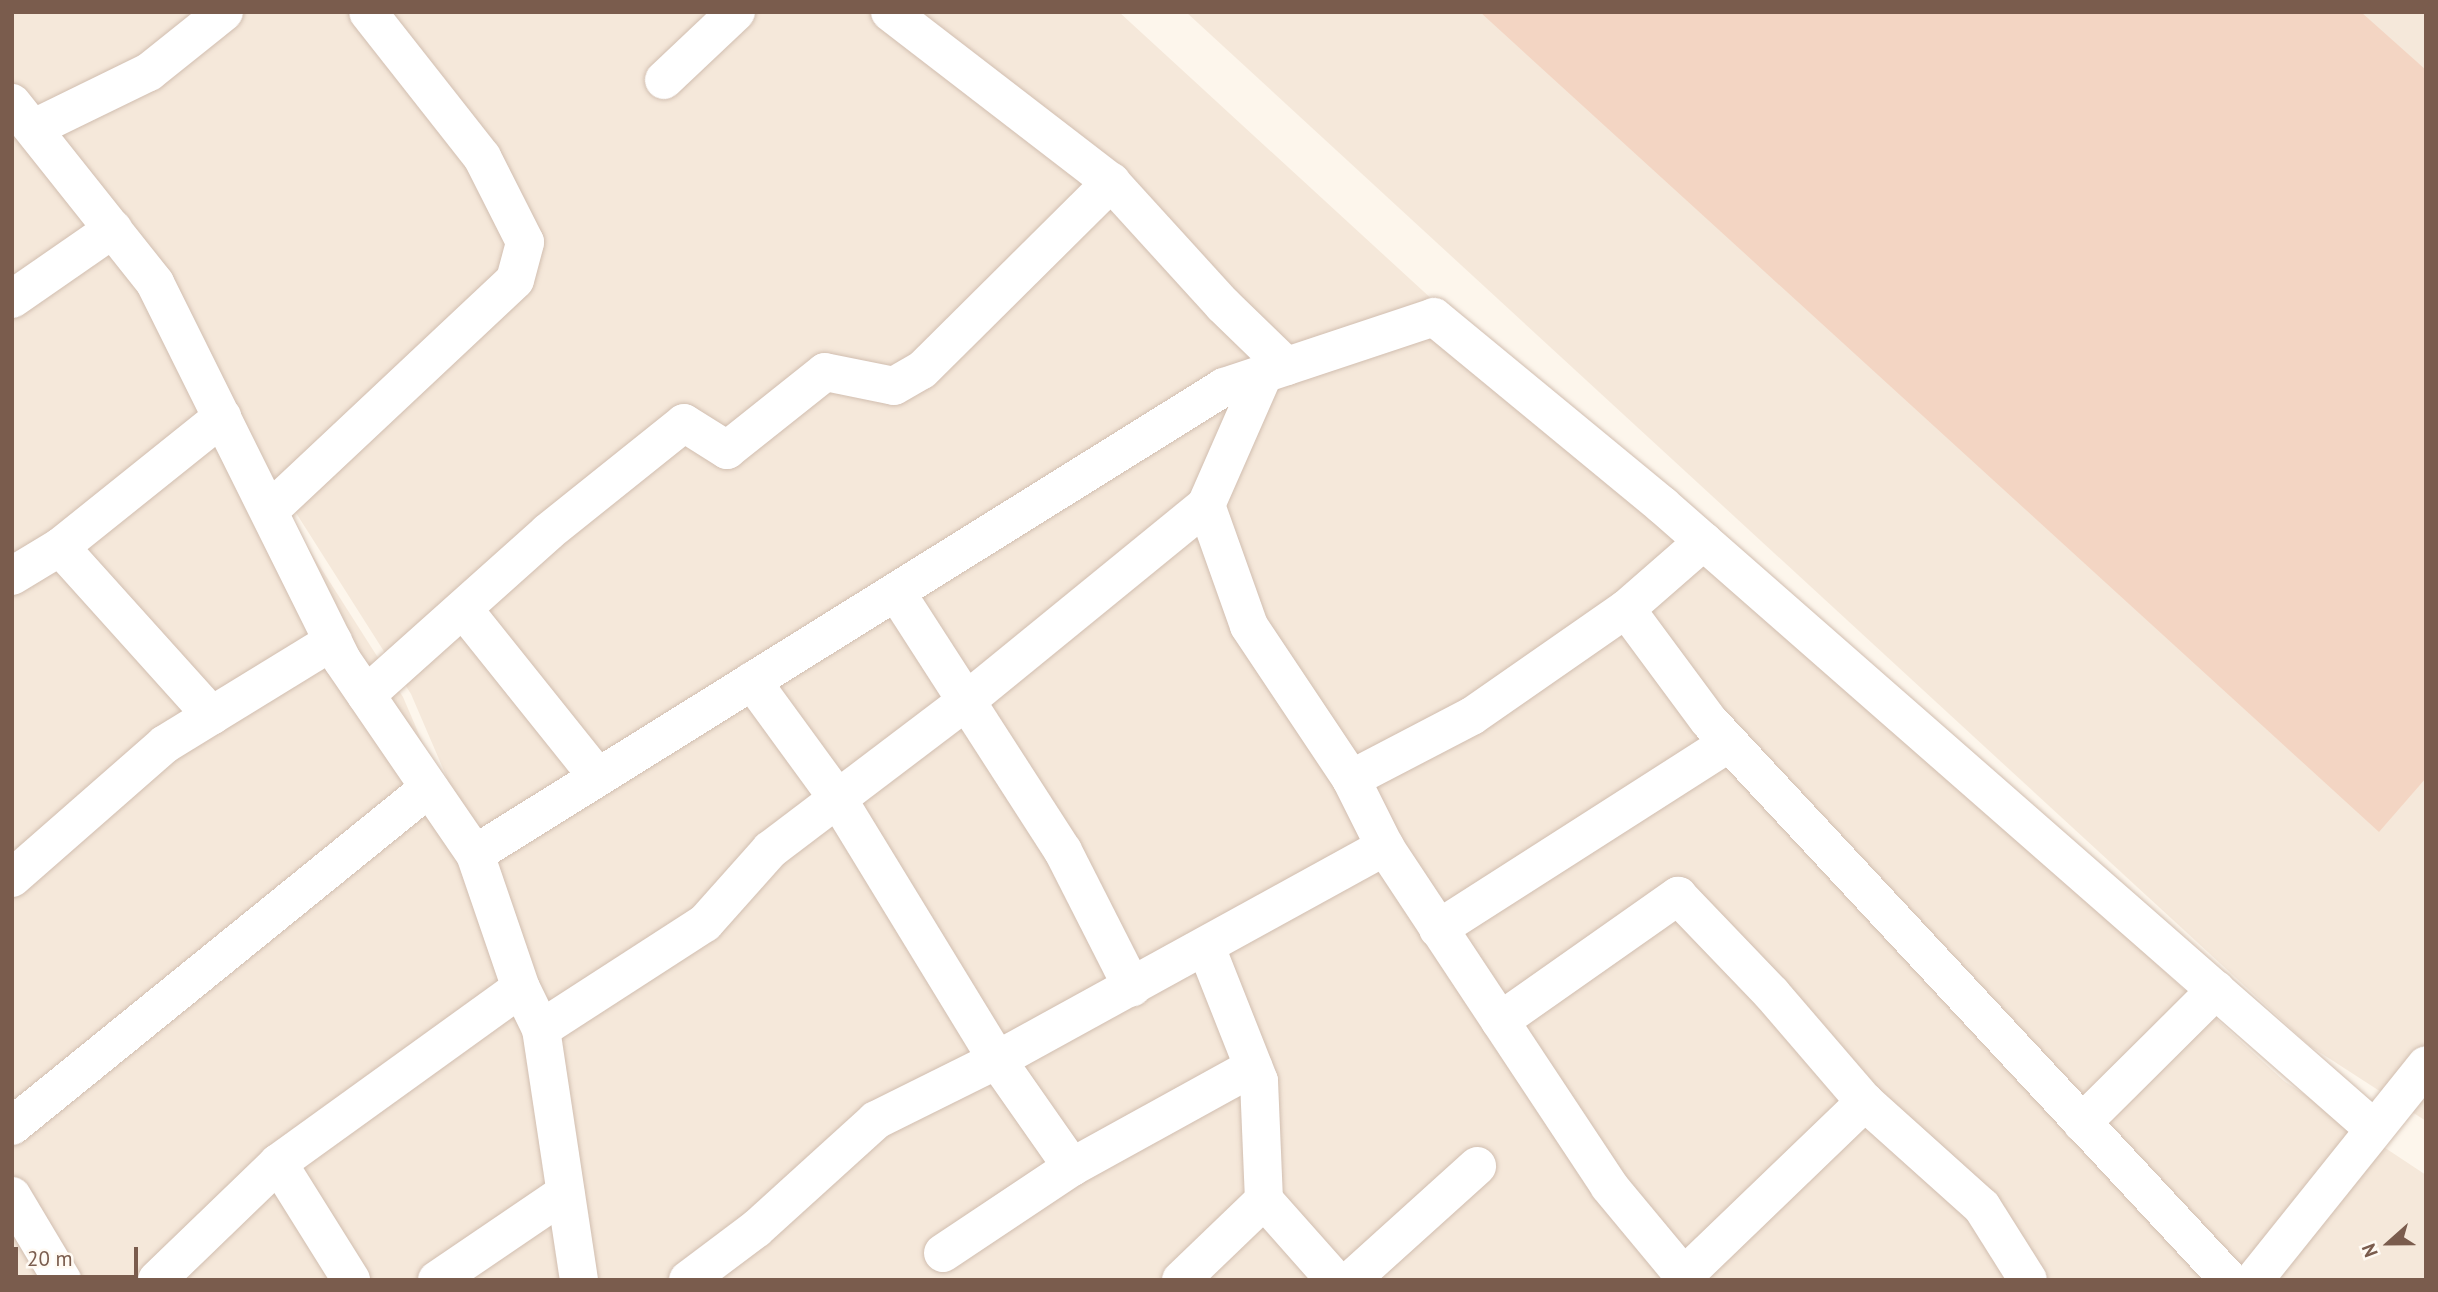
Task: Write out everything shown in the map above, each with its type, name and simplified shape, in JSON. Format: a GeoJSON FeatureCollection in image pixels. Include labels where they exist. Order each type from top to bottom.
{"type":"FeatureCollection","features":[{"type":"Feature","properties":{"kind":"street"},"geometry":{"type":"LineString","coordinates":[[223,12],[149,72],[23,116],[155,283],[333,641],[366,695],[475,855],[522,988],[541,1029],[579,1280]]}},
{"type":"Feature","properties":{"kind":"street"},"geometry":{"type":"LineString","coordinates":[[269,511],[515,280],[525,242],[482,156],[368,12]]}},
{"type":"Feature","properties":{"kind":"street"},"geometry":{"type":"LineString","coordinates":[[664,80],[736,12]]}},
{"type":"Feature","properties":{"kind":"street"},"geometry":{"type":"LineString","coordinates":[[890,12],[1111,182],[1223,305],[1275,370]]}},
{"type":"Feature","properties":{"kind":"street"},"geometry":{"type":"LineString","coordinates":[[366,695],[548,532],[684,423],[727,450],[825,372],[894,386],[922,370],[1111,182]]}},
{"type":"Feature","properties":{"kind":"street"},"geometry":{"type":"LineString","coordinates":[[12,299],[113,229]]}},
{"type":"Feature","properties":{"kind":"street"},"geometry":{"type":"LineString","coordinates":[[475,855],[1224,387],[1434,317],[1704,541],[2374,1129]]}},
{"type":"Feature","properties":{"kind":"street"},"geometry":{"type":"LineString","coordinates":[[541,1029],[705,923],[770,850],[836,796],[966,701],[1206,505],[1275,370]]}},
{"type":"Feature","properties":{"kind":"street"},"geometry":{"type":"LineString","coordinates":[[12,576],[60,547],[222,417]]}},
{"type":"Feature","properties":{"kind":"street"},"geometry":{"type":"LineString","coordinates":[[1206,505],[1249,626],[1351,779],[1385,847],[1608,1186],[1686,1278],[1865,1102]]}},
{"type":"Feature","properties":{"kind":"street"},"geometry":{"type":"LineString","coordinates":[[1351,779],[1472,716],[1626,609],[1704,541]]}},
{"type":"Feature","properties":{"kind":"street"},"geometry":{"type":"LineString","coordinates":[[60,547],[212,716]]}},
{"type":"Feature","properties":{"kind":"street"},"geometry":{"type":"LineString","coordinates":[[896,592],[1063,851],[1132,987]]}},
{"type":"Feature","properties":{"kind":"street"},"geometry":{"type":"LineString","coordinates":[[1626,609],[1730,743],[2229,1280]]}},
{"type":"Feature","properties":{"kind":"street"},"geometry":{"type":"LineString","coordinates":[[464,610],[598,777]]}},
{"type":"Feature","properties":{"kind":"street"},"geometry":{"type":"LineString","coordinates":[[12,878],[165,744],[333,641]]}},
{"type":"Feature","properties":{"kind":"street"},"geometry":{"type":"LineString","coordinates":[[752,681],[836,796],[997,1060],[1072,1167]]}},
{"type":"Feature","properties":{"kind":"street"},"geometry":{"type":"LineString","coordinates":[[1438,929],[1730,743]]}},
{"type":"Feature","properties":{"kind":"street"},"geometry":{"type":"LineString","coordinates":[[12,1126],[429,788]]}},
{"type":"Feature","properties":{"kind":"street"},"geometry":{"type":"LineString","coordinates":[[688,1280],[756,1229],[876,1120],[997,1060],[1385,847]]}},
{"type":"Feature","properties":{"kind":"street"},"geometry":{"type":"LineString","coordinates":[[1500,1021],[1678,896],[1772,994],[1865,1102],[1982,1207],[2028,1280]]}},
{"type":"Feature","properties":{"kind":"street"},"geometry":{"type":"LineString","coordinates":[[1206,947],[1259,1081],[1264,1200],[1335,1280]]}},
{"type":"Feature","properties":{"kind":"street"},"geometry":{"type":"LineString","coordinates":[[157,1280],[278,1163],[522,988]]}},
{"type":"Feature","properties":{"kind":"street"},"geometry":{"type":"LineString","coordinates":[[2082,1123],[2216,990]]}},
{"type":"Feature","properties":{"kind":"street"},"geometry":{"type":"LineString","coordinates":[[2254,1280],[2426,1065]]}},
{"type":"Feature","properties":{"kind":"street"},"geometry":{"type":"LineString","coordinates":[[943,1253],[1072,1167],[1253,1067]]}},
{"type":"Feature","properties":{"kind":"street"},"geometry":{"type":"LineString","coordinates":[[278,1163],[351,1280]]}},
{"type":"Feature","properties":{"kind":"street"},"geometry":{"type":"LineString","coordinates":[[1351,1280],[1477,1166]]}},
{"type":"Feature","properties":{"kind":"street"},"geometry":{"type":"LineString","coordinates":[[437,1280],[565,1193]]}},
{"type":"Feature","properties":{"kind":"street"},"geometry":{"type":"LineString","coordinates":[[12,1196],[62,1280]]}},
{"type":"Feature","properties":{"kind":"street"},"geometry":{"type":"LineString","coordinates":[[1181,1280],[1264,1200]]}},
{"type":"Feature","properties":{"kind":"shaded area"},"geometry":{"type":"Polygon","coordinates":[[[12,12],[1119,12],[2284,1081],[2426,1175],[2426,1280],[590,1280],[545,1006],[411,694],[91,190],[12,119],[12,12]]]}},
{"type":"Feature","properties":{"kind":"shaded area"},"geometry":{"type":"Polygon","coordinates":[[[1186,12],[2426,12],[2426,1121],[2310,1046],[1186,12]]]}},
{"type":"Feature","properties":{"kind":"shaded area"},"geometry":{"type":"Polygon","coordinates":[[[12,131],[84,196],[403,697],[537,1009],[581,1280],[12,1280],[12,131]]]}},
{"type":"Feature","properties":{"kind":"building"},"geometry":{"type":"Polygon","coordinates":[[[1480,12],[2361,12],[2426,70],[2426,778],[2379,832],[1480,12]]]}}]}
